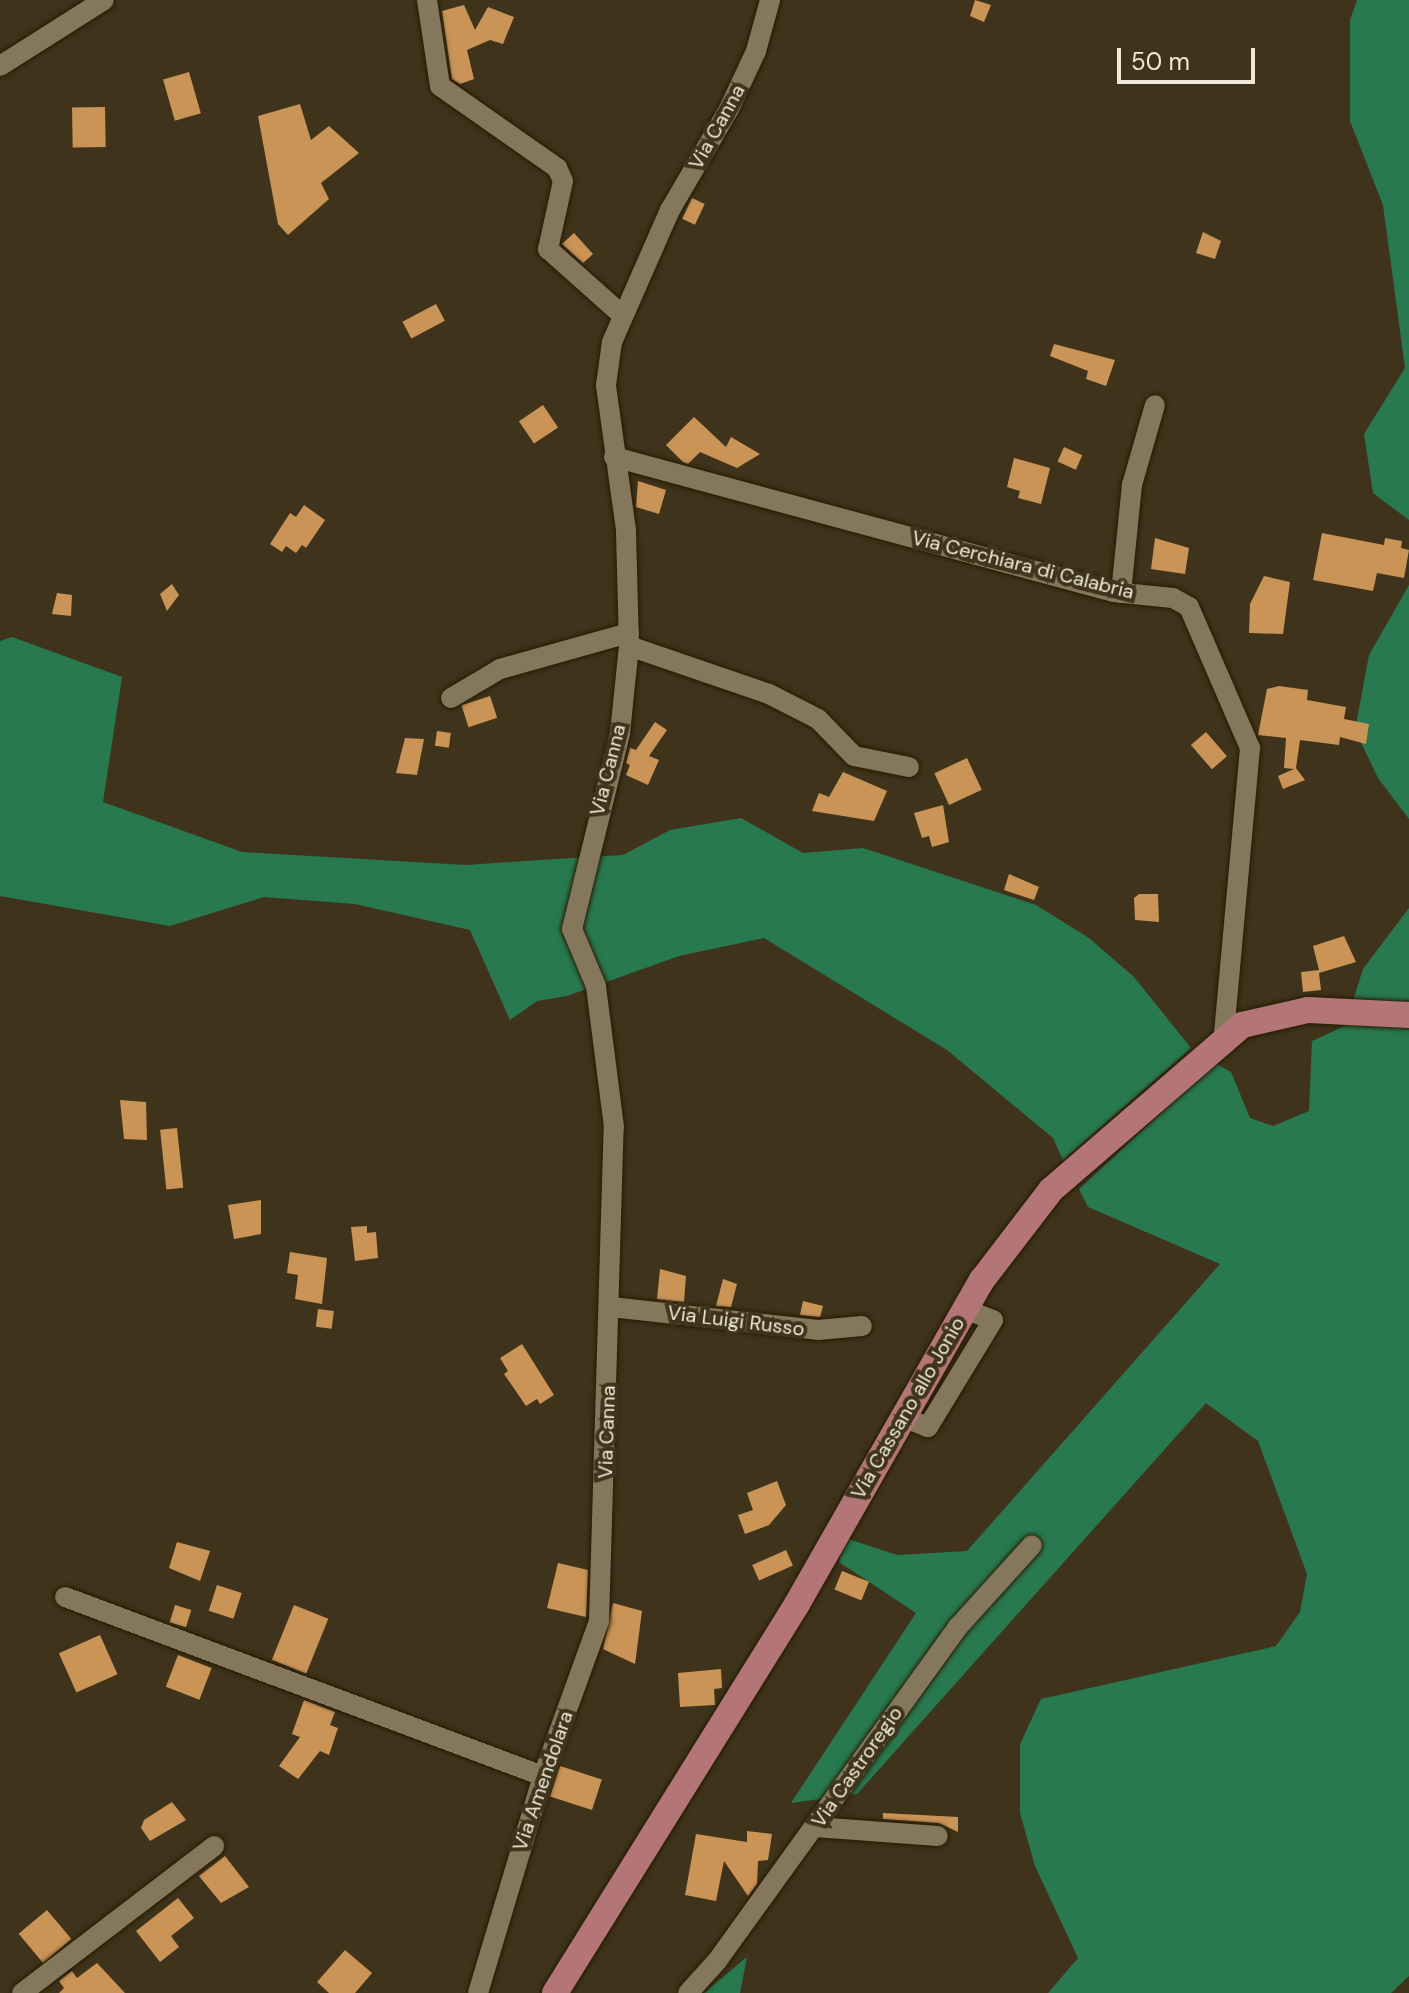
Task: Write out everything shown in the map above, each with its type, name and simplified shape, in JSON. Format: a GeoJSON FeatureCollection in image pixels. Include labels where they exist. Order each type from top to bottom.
{"type":"FeatureCollection","features":[{"type":"Feature","properties":{"kind":"main road","name":"Via Cassano allo Jonio"},"geometry":{"type":"LineString","coordinates":[[555,1993],[797,1604],[965,1309],[1051,1190],[1224,1036],[1272,1015],[1344,1011],[1409,1015]]}},
{"type":"Feature","properties":{"kind":"street"},"geometry":{"type":"LineString","coordinates":[[0,66],[104,0]]}},
{"type":"Feature","properties":{"kind":"street"},"geometry":{"type":"LineString","coordinates":[[427,0],[440,86],[557,168],[563,181],[548,249],[622,315]]}},
{"type":"Feature","properties":{"kind":"street","name":"Via Canna"},"geometry":{"type":"LineString","coordinates":[[603,1570],[614,1127],[596,986],[572,929],[620,733],[629,640],[626,530],[606,385],[622,315],[670,210],[729,109],[756,51],[770,0]]}},
{"type":"Feature","properties":{"kind":"street"},"geometry":{"type":"LineString","coordinates":[[1121,593],[1132,485],[1155,405]]}},
{"type":"Feature","properties":{"kind":"street","name":"Via Cerchiara di Calabria"},"geometry":{"type":"LineString","coordinates":[[614,457],[1121,593],[1173,598],[1189,607],[1250,748],[1224,1036]]}},
{"type":"Feature","properties":{"kind":"street"},"geometry":{"type":"LineString","coordinates":[[451,698],[500,669],[629,640],[769,694],[818,719],[854,756],[909,767]]}},
{"type":"Feature","properties":{"kind":"street","name":"Via Luigi Russo"},"geometry":{"type":"LineString","coordinates":[[611,1307],[818,1330],[862,1326]]}},
{"type":"Feature","properties":{"kind":"street","name":"Via Castroregio"},"geometry":{"type":"LineString","coordinates":[[688,1993],[815,1827],[958,1627],[1032,1545]]}},
{"type":"Feature","properties":{"kind":"street","name":"Via Amendolara"},"geometry":{"type":"LineString","coordinates":[[478,1993],[543,1776],[599,1621],[603,1570]]}},
{"type":"Feature","properties":{"kind":"street"},"geometry":{"type":"LineString","coordinates":[[65,1597],[543,1776]]}},
{"type":"Feature","properties":{"kind":"street"},"geometry":{"type":"LineString","coordinates":[[815,1827],[938,1836]]}},
{"type":"Feature","properties":{"kind":"street"},"geometry":{"type":"LineString","coordinates":[[22,1993],[214,1846]]}},
{"type":"Feature","properties":{"kind":"green space"},"geometry":{"type":"Polygon","coordinates":[[[1357,0],[1409,0],[1409,520],[1373,493],[1364,434],[1405,368],[1383,205],[1350,121],[1350,20],[1357,0]]]}},
{"type":"Feature","properties":{"kind":"green space"},"geometry":{"type":"Polygon","coordinates":[[[1409,585],[1409,819],[1378,778],[1355,730],[1369,655],[1409,585]]]}},
{"type":"Feature","properties":{"kind":"green space"},"geometry":{"type":"Polygon","coordinates":[[[12,637],[122,677],[103,802],[242,852],[466,865],[623,855],[670,830],[741,818],[803,853],[863,848],[1036,905],[1089,938],[1134,977],[1191,1048],[1063,1160],[1053,1138],[947,1050],[764,938],[679,956],[567,996],[537,1001],[510,1020],[470,930],[355,904],[264,897],[170,926],[0,896],[0,641],[12,637]]]}},
{"type":"Feature","properties":{"kind":"green space"},"geometry":{"type":"Polygon","coordinates":[[[1409,908],[1409,1976],[1391,1993],[1048,1993],[1078,1958],[1035,1866],[1020,1813],[1020,1744],[1041,1699],[1276,1646],[1300,1612],[1307,1574],[1258,1441],[1206,1403],[857,1794],[791,1803],[916,1613],[839,1562],[845,1538],[897,1555],[967,1551],[1220,1264],[1088,1207],[1079,1189],[1215,1063],[1231,1072],[1250,1118],[1273,1126],[1309,1111],[1312,1041],[1345,1026],[1363,969],[1409,908]]]}},
{"type":"Feature","properties":{"kind":"green space"},"geometry":{"type":"Polygon","coordinates":[[[747,1957],[740,1993],[704,1993],[747,1957]]]}},
{"type":"Feature","properties":{"kind":"building"},"geometry":{"type":"Polygon","coordinates":[[[975,0],[991,5],[984,22],[970,16],[975,0]]]}},
{"type":"Feature","properties":{"kind":"building"},"geometry":{"type":"Polygon","coordinates":[[[464,5],[475,30],[488,7],[514,17],[503,44],[490,40],[467,50],[474,79],[460,84],[452,79],[442,11],[464,5]]]}},
{"type":"Feature","properties":{"kind":"building"},"geometry":{"type":"Polygon","coordinates":[[[189,72],[201,113],[175,121],[163,79],[189,72]]]}},
{"type":"Feature","properties":{"kind":"building"},"geometry":{"type":"Polygon","coordinates":[[[300,104],[311,140],[329,126],[359,153],[321,183],[329,199],[288,235],[278,224],[258,116],[300,104]]]}},
{"type":"Feature","properties":{"kind":"building"},"geometry":{"type":"Polygon","coordinates":[[[105,107],[106,147],[73,148],[72,108],[105,107]]]}},
{"type":"Feature","properties":{"kind":"building"},"geometry":{"type":"Polygon","coordinates":[[[692,198],[705,204],[695,225],[682,219],[692,198]]]}},
{"type":"Feature","properties":{"kind":"building"},"geometry":{"type":"Polygon","coordinates":[[[1203,232],[1221,241],[1215,259],[1196,253],[1203,232]]]}},
{"type":"Feature","properties":{"kind":"building"},"geometry":{"type":"Polygon","coordinates":[[[574,233],[593,254],[583,263],[562,244],[574,233]]]}},
{"type":"Feature","properties":{"kind":"building"},"geometry":{"type":"Polygon","coordinates":[[[436,304],[445,321],[411,339],[402,322],[436,304]]]}},
{"type":"Feature","properties":{"kind":"building"},"geometry":{"type":"Polygon","coordinates":[[[1054,344],[1115,360],[1106,386],[1086,379],[1088,371],[1050,356],[1054,344]]]}},
{"type":"Feature","properties":{"kind":"building"},"geometry":{"type":"Polygon","coordinates":[[[543,405],[558,427],[534,444],[519,421],[543,405]]]}},
{"type":"Feature","properties":{"kind":"building"},"geometry":{"type":"Polygon","coordinates":[[[694,417],[726,447],[731,437],[760,454],[737,468],[700,452],[688,464],[683,462],[666,445],[694,417]]]}},
{"type":"Feature","properties":{"kind":"building"},"geometry":{"type":"Polygon","coordinates":[[[1064,447],[1082,455],[1076,470],[1057,462],[1064,447]]]}},
{"type":"Feature","properties":{"kind":"building"},"geometry":{"type":"Polygon","coordinates":[[[1014,458],[1050,468],[1041,504],[1018,498],[1020,491],[1007,487],[1014,458]]]}},
{"type":"Feature","properties":{"kind":"building"},"geometry":{"type":"Polygon","coordinates":[[[638,481],[666,490],[659,514],[636,507],[638,481]]]}},
{"type":"Feature","properties":{"kind":"building"},"geometry":{"type":"Polygon","coordinates":[[[304,505],[325,520],[306,548],[302,545],[296,553],[286,546],[282,552],[270,544],[290,513],[296,517],[304,505]]]}},
{"type":"Feature","properties":{"kind":"building"},"geometry":{"type":"Polygon","coordinates":[[[1322,533],[1384,545],[1385,538],[1402,541],[1401,548],[1409,550],[1404,578],[1377,573],[1373,591],[1313,580],[1322,533]]]}},
{"type":"Feature","properties":{"kind":"building"},"geometry":{"type":"Polygon","coordinates":[[[1155,538],[1189,548],[1185,574],[1151,569],[1155,538]]]}},
{"type":"Feature","properties":{"kind":"building"},"geometry":{"type":"Polygon","coordinates":[[[1264,576],[1290,582],[1283,634],[1249,633],[1250,604],[1264,576]]]}},
{"type":"Feature","properties":{"kind":"building"},"geometry":{"type":"Polygon","coordinates":[[[172,584],[179,595],[167,611],[160,594],[172,584]]]}},
{"type":"Feature","properties":{"kind":"building"},"geometry":{"type":"Polygon","coordinates":[[[57,593],[72,595],[71,616],[52,614],[57,593]]]}},
{"type":"Feature","properties":{"kind":"building"},"geometry":{"type":"Polygon","coordinates":[[[1279,686],[1308,690],[1307,700],[1346,707],[1344,719],[1369,724],[1366,744],[1340,737],[1339,745],[1300,740],[1296,768],[1305,780],[1283,789],[1278,776],[1294,769],[1284,768],[1286,738],[1258,735],[1267,689],[1279,686]]]}},
{"type":"Feature","properties":{"kind":"building"},"geometry":{"type":"Polygon","coordinates":[[[490,696],[497,718],[469,727],[461,705],[490,696]]]}},
{"type":"Feature","properties":{"kind":"building"},"geometry":{"type":"Polygon","coordinates":[[[655,722],[667,730],[649,756],[659,760],[648,785],[626,775],[630,765],[626,763],[630,748],[636,750],[655,722]]]}},
{"type":"Feature","properties":{"kind":"building"},"geometry":{"type":"Polygon","coordinates":[[[437,731],[451,733],[449,748],[435,746],[437,731]]]}},
{"type":"Feature","properties":{"kind":"building"},"geometry":{"type":"Polygon","coordinates":[[[1206,732],[1227,756],[1212,769],[1191,745],[1206,732]]]}},
{"type":"Feature","properties":{"kind":"building"},"geometry":{"type":"Polygon","coordinates":[[[405,738],[424,739],[417,775],[396,773],[405,738]]]}},
{"type":"Feature","properties":{"kind":"building"},"geometry":{"type":"Polygon","coordinates":[[[967,758],[982,790],[949,805],[934,773],[967,758]]]}},
{"type":"Feature","properties":{"kind":"building"},"geometry":{"type":"Polygon","coordinates":[[[843,772],[887,791],[874,821],[812,811],[819,793],[829,797],[843,772]]]}},
{"type":"Feature","properties":{"kind":"building"},"geometry":{"type":"Polygon","coordinates":[[[943,805],[949,842],[932,847],[929,836],[922,838],[914,813],[943,805]]]}},
{"type":"Feature","properties":{"kind":"building"},"geometry":{"type":"Polygon","coordinates":[[[1009,874],[1039,887],[1034,900],[1004,890],[1009,874]]]}},
{"type":"Feature","properties":{"kind":"building"},"geometry":{"type":"Polygon","coordinates":[[[1139,894],[1158,894],[1159,922],[1135,920],[1134,898],[1139,894]]]}},
{"type":"Feature","properties":{"kind":"building"},"geometry":{"type":"Polygon","coordinates":[[[1344,936],[1356,962],[1319,973],[1321,990],[1303,992],[1301,972],[1319,970],[1313,946],[1344,936]]]}},
{"type":"Feature","properties":{"kind":"building"},"geometry":{"type":"Polygon","coordinates":[[[120,1100],[146,1102],[147,1140],[124,1139],[120,1100]]]}},
{"type":"Feature","properties":{"kind":"building"},"geometry":{"type":"Polygon","coordinates":[[[177,1128],[183,1188],[166,1189],[160,1130],[177,1128]]]}},
{"type":"Feature","properties":{"kind":"building"},"geometry":{"type":"Polygon","coordinates":[[[261,1200],[261,1234],[234,1239],[228,1205],[261,1200]]]}},
{"type":"Feature","properties":{"kind":"building"},"geometry":{"type":"Polygon","coordinates":[[[367,1226],[367,1233],[376,1232],[378,1258],[355,1261],[351,1227],[367,1226]]]}},
{"type":"Feature","properties":{"kind":"building"},"geometry":{"type":"Polygon","coordinates":[[[290,1252],[327,1258],[322,1304],[295,1299],[298,1275],[287,1273],[290,1252]]]}},
{"type":"Feature","properties":{"kind":"building"},"geometry":{"type":"Polygon","coordinates":[[[660,1269],[686,1276],[684,1302],[657,1299],[660,1269]]]}},
{"type":"Feature","properties":{"kind":"building"},"geometry":{"type":"Polygon","coordinates":[[[723,1279],[737,1284],[731,1307],[716,1306],[723,1279]]]}},
{"type":"Feature","properties":{"kind":"building"},"geometry":{"type":"Polygon","coordinates":[[[803,1301],[823,1306],[820,1317],[800,1315],[803,1301]]]}},
{"type":"Feature","properties":{"kind":"building"},"geometry":{"type":"Polygon","coordinates":[[[318,1309],[334,1311],[332,1329],[316,1327],[318,1309]]]}},
{"type":"Feature","properties":{"kind":"building"},"geometry":{"type":"Polygon","coordinates":[[[522,1344],[554,1395],[540,1404],[537,1399],[526,1406],[504,1374],[508,1371],[500,1358],[522,1344]]]}},
{"type":"Feature","properties":{"kind":"building"},"geometry":{"type":"Polygon","coordinates":[[[777,1481],[786,1505],[769,1525],[745,1534],[738,1515],[753,1510],[747,1493],[777,1481]]]}},
{"type":"Feature","properties":{"kind":"building"},"geometry":{"type":"Polygon","coordinates":[[[177,1542],[210,1551],[200,1581],[169,1568],[177,1542]]]}},
{"type":"Feature","properties":{"kind":"building"},"geometry":{"type":"Polygon","coordinates":[[[786,1550],[793,1566],[759,1581],[752,1565],[786,1550]]]}},
{"type":"Feature","properties":{"kind":"building"},"geometry":{"type":"Polygon","coordinates":[[[558,1563],[588,1570],[586,1617],[547,1608],[558,1563]]]}},
{"type":"Feature","properties":{"kind":"building"},"geometry":{"type":"Polygon","coordinates":[[[842,1571],[869,1582],[861,1600],[835,1590],[842,1571]]]}},
{"type":"Feature","properties":{"kind":"building"},"geometry":{"type":"Polygon","coordinates":[[[217,1585],[242,1593],[233,1619],[209,1611],[217,1585]]]}},
{"type":"Feature","properties":{"kind":"building"},"geometry":{"type":"Polygon","coordinates":[[[613,1603],[642,1611],[635,1664],[603,1649],[613,1603]]]}},
{"type":"Feature","properties":{"kind":"building"},"geometry":{"type":"Polygon","coordinates":[[[175,1605],[191,1610],[186,1627],[170,1622],[175,1605]]]}},
{"type":"Feature","properties":{"kind":"building"},"geometry":{"type":"Polygon","coordinates":[[[294,1605],[328,1619],[306,1674],[272,1660],[294,1605]]]}},
{"type":"Feature","properties":{"kind":"building"},"geometry":{"type":"Polygon","coordinates":[[[100,1635],[117,1674],[76,1693],[59,1653],[100,1635]]]}},
{"type":"Feature","properties":{"kind":"building"},"geometry":{"type":"Polygon","coordinates":[[[178,1655],[212,1668],[199,1700],[166,1687],[178,1655]]]}},
{"type":"Feature","properties":{"kind":"building"},"geometry":{"type":"Polygon","coordinates":[[[721,1669],[722,1688],[714,1689],[715,1705],[680,1707],[678,1673],[721,1669]]]}},
{"type":"Feature","properties":{"kind":"building"},"geometry":{"type":"Polygon","coordinates":[[[304,1700],[335,1712],[330,1725],[338,1728],[329,1755],[320,1751],[298,1779],[279,1766],[300,1737],[292,1734],[304,1700]]]}},
{"type":"Feature","properties":{"kind":"building"},"geometry":{"type":"Polygon","coordinates":[[[560,1766],[602,1780],[592,1810],[550,1796],[560,1766]]]}},
{"type":"Feature","properties":{"kind":"building"},"geometry":{"type":"Polygon","coordinates":[[[172,1802],[186,1820],[150,1841],[141,1828],[144,1820],[172,1802]]]}},
{"type":"Feature","properties":{"kind":"building"},"geometry":{"type":"Polygon","coordinates":[[[883,1813],[958,1817],[958,1832],[939,1823],[883,1819],[883,1813]]]}},
{"type":"Feature","properties":{"kind":"building"},"geometry":{"type":"Polygon","coordinates":[[[747,1831],[772,1834],[768,1860],[758,1861],[757,1884],[748,1896],[724,1861],[716,1901],[685,1895],[696,1834],[747,1842],[747,1831]]]}},
{"type":"Feature","properties":{"kind":"building"},"geometry":{"type":"Polygon","coordinates":[[[225,1856],[249,1887],[221,1903],[199,1876],[225,1856]]]}},
{"type":"Feature","properties":{"kind":"building"},"geometry":{"type":"Polygon","coordinates":[[[178,1898],[194,1918],[171,1936],[179,1947],[160,1962],[136,1931],[178,1898]]]}},
{"type":"Feature","properties":{"kind":"building"},"geometry":{"type":"Polygon","coordinates":[[[47,1910],[71,1939],[43,1963],[19,1934],[47,1910]]]}},
{"type":"Feature","properties":{"kind":"building"},"geometry":{"type":"Polygon","coordinates":[[[345,1950],[372,1973],[355,1993],[329,1993],[317,1982],[345,1950]]]}},
{"type":"Feature","properties":{"kind":"building"},"geometry":{"type":"Polygon","coordinates":[[[97,1963],[125,1993],[59,1993],[64,1988],[59,1981],[72,1971],[77,1978],[97,1963]]]}}]}
